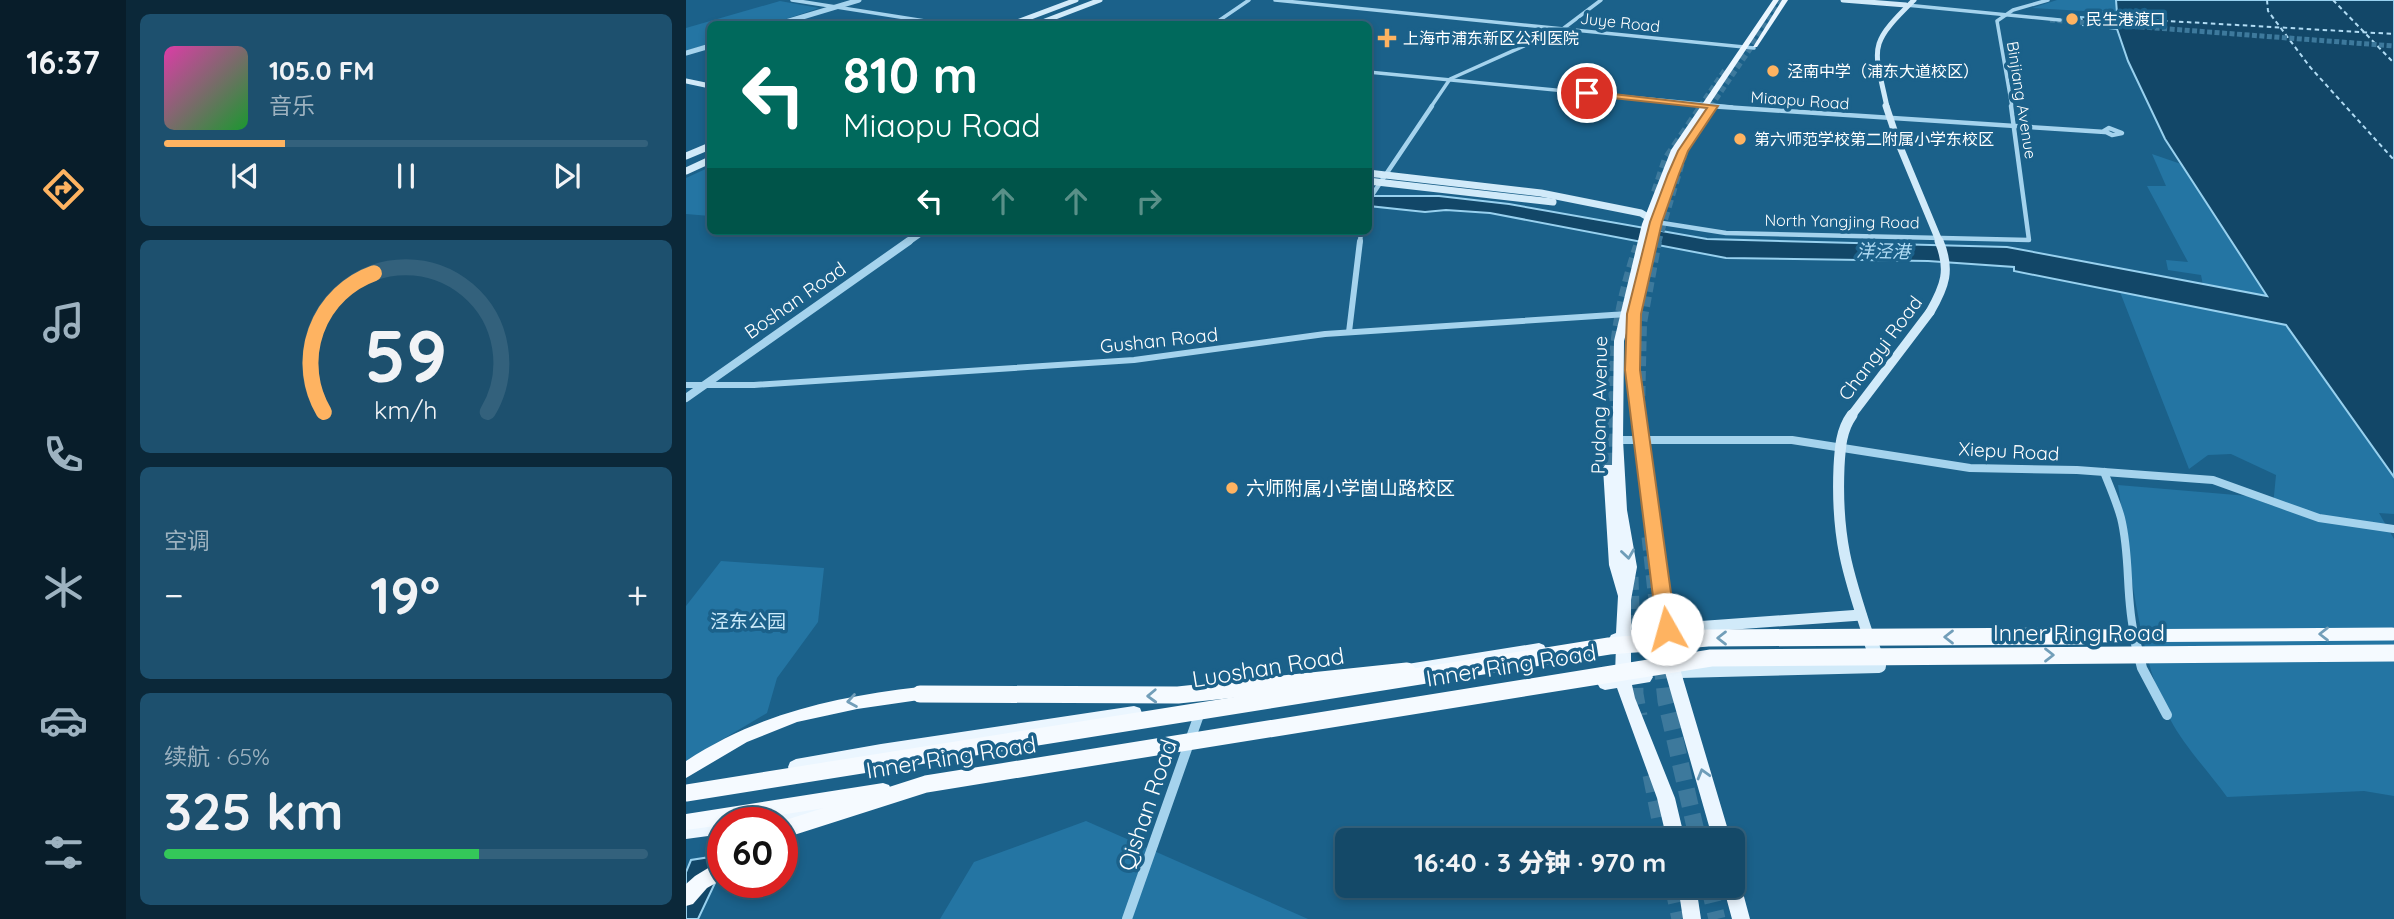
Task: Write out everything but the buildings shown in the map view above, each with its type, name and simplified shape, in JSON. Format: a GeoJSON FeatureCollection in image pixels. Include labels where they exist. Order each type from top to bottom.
{"type":"FeatureCollection","features":[{"type":"Feature","properties":{"kind":"highway","name":"Inner Ring Road"},"geometry":{"type":"LineString","coordinates":[[686,793],[1616,641],[1708,638],[2394,634]]}},
{"type":"Feature","properties":{"kind":"highway"},"geometry":{"type":"LineString","coordinates":[[686,770],[754,730],[806,711],[850,701],[920,694],[1132,696],[1232,692],[1616,641]]}},
{"type":"Feature","properties":{"kind":"highway","name":"Inner Ring Road"},"geometry":{"type":"LineString","coordinates":[[686,822],[1711,658],[2394,653]]}},
{"type":"Feature","properties":{"kind":"highway"},"geometry":{"type":"LineString","coordinates":[[798,825],[926,784]]}},
{"type":"Feature","properties":{"kind":"highway"},"geometry":{"type":"LineString","coordinates":[[686,897],[707,878]]}},
{"type":"Feature","properties":{"kind":"main road"},"geometry":{"type":"LineString","coordinates":[[1020,21],[1076,0]]}},
{"type":"Feature","properties":{"kind":"main road"},"geometry":{"type":"LineString","coordinates":[[1045,21],[1100,0]]}},
{"type":"Feature","properties":{"kind":"main road","name":"Pudong Avenue"},"geometry":{"type":"LineString","coordinates":[[1750,48],[1776,0]]}},
{"type":"Feature","properties":{"kind":"main road","name":"Pudong Avenue"},"geometry":{"type":"LineString","coordinates":[[1673,828],[1666,798],[1627,698],[1616,641],[1630,567],[1621,510],[1617,440],[1628,314],[1651,222],[1675,150],[1786,0]]}},
{"type":"Feature","properties":{"kind":"main road"},"geometry":{"type":"LineString","coordinates":[[1843,0],[1906,5]]}},
{"type":"Feature","properties":{"kind":"main road"},"geometry":{"type":"LineString","coordinates":[[1863,0],[1906,5]]}},
{"type":"Feature","properties":{"kind":"main road","name":"Changyi Road"},"geometry":{"type":"LineString","coordinates":[[1673,672],[1704,668],[1879,666],[1845,566],[1837,512],[1840,447],[1846,424],[1930,312],[1946,284],[1946,258],[1898,142],[1875,50],[1887,26],[1914,0]]}},
{"type":"Feature","properties":{"kind":"main road"},"geometry":{"type":"LineString","coordinates":[[688,80],[707,85]]}},
{"type":"Feature","properties":{"kind":"main road"},"geometry":{"type":"LineString","coordinates":[[686,156],[707,147]]}},
{"type":"Feature","properties":{"kind":"main road"},"geometry":{"type":"LineString","coordinates":[[690,169],[707,161]]}},
{"type":"Feature","properties":{"kind":"main road","name":"North Yangjing Road"},"geometry":{"type":"LineString","coordinates":[[1372,175],[1559,203],[1651,222]]}},
{"type":"Feature","properties":{"kind":"main road","name":"North Yangjing Road"},"geometry":{"type":"LineString","coordinates":[[1372,180],[1381,178]]}},
{"type":"Feature","properties":{"kind":"main road","name":"Pudong Avenue"},"geometry":{"type":"LineString","coordinates":[[1628,314],[1640,438],[1673,672],[1718,828]]}},
{"type":"Feature","properties":{"kind":"main road"},"geometry":{"type":"LineString","coordinates":[[1609,468],[1616,565],[1624,600]]}},
{"type":"Feature","properties":{"kind":"main road","name":"Luoshan Road"},"geometry":{"type":"LineString","coordinates":[[686,785],[715,783],[881,751],[1616,641],[1667,629],[1861,615]]}},
{"type":"Feature","properties":{"kind":"main road"},"geometry":{"type":"LineString","coordinates":[[798,813],[1479,700],[1673,672]]}},
{"type":"Feature","properties":{"kind":"main road"},"geometry":{"type":"LineString","coordinates":[[686,831],[707,828]]}},
{"type":"Feature","properties":{"kind":"main road"},"geometry":{"type":"LineString","coordinates":[[1689,898],[1692,919]]}},
{"type":"Feature","properties":{"kind":"main road"},"geometry":{"type":"LineString","coordinates":[[1735,898],[1741,919]]}},
{"type":"Feature","properties":{"kind":"street"},"geometry":{"type":"LineString","coordinates":[[792,0],[923,21]]}},
{"type":"Feature","properties":{"kind":"street"},"geometry":{"type":"LineString","coordinates":[[789,21],[859,0]]}},
{"type":"Feature","properties":{"kind":"street"},"geometry":{"type":"LineString","coordinates":[[1218,21],[1250,0]]}},
{"type":"Feature","properties":{"kind":"street","name":"Juye Road"},"geometry":{"type":"LineString","coordinates":[[1275,0],[1750,48]]}},
{"type":"Feature","properties":{"kind":"street"},"geometry":{"type":"LineString","coordinates":[[1372,194],[1450,79],[1564,28],[1601,0]]}},
{"type":"Feature","properties":{"kind":"street","name":"Binjiang Avenue"},"geometry":{"type":"LineString","coordinates":[[2029,240],[2015,126],[1997,21],[2003,15],[2048,0]]}},
{"type":"Feature","properties":{"kind":"street"},"geometry":{"type":"LineString","coordinates":[[1906,5],[2060,20]]}},
{"type":"Feature","properties":{"kind":"street"},"geometry":{"type":"LineString","coordinates":[[686,53],[707,47]]}},
{"type":"Feature","properties":{"kind":"street","name":"Miaopu Road"},"geometry":{"type":"LineString","coordinates":[[1372,72],[1709,106],[2105,132]]}},
{"type":"Feature","properties":{"kind":"street","name":"North Yangjing Road"},"geometry":{"type":"LineString","coordinates":[[1651,222],[1726,233],[2029,240]]}},
{"type":"Feature","properties":{"kind":"street","name":"Boshan Road"},"geometry":{"type":"LineString","coordinates":[[686,398],[918,235]]}},
{"type":"Feature","properties":{"kind":"street"},"geometry":{"type":"LineString","coordinates":[[1349,332],[1361,235]]}},
{"type":"Feature","properties":{"kind":"street","name":"Gushan Road"},"geometry":{"type":"LineString","coordinates":[[686,385],[1134,360],[1349,332],[1628,314]]}},
{"type":"Feature","properties":{"kind":"street","name":"Xiepu Road"},"geometry":{"type":"LineString","coordinates":[[1617,440],[1791,440],[1970,468],[2104,472],[2203,479],[2319,517],[2394,529]]}},
{"type":"Feature","properties":{"kind":"street"},"geometry":{"type":"LineString","coordinates":[[2104,472],[2120,518],[2128,570],[2129,615],[2142,668],[2167,715]]}},
{"type":"Feature","properties":{"kind":"street","name":"Qishan Road"},"geometry":{"type":"LineString","coordinates":[[1127,919],[1203,703]]}},
{"type":"Feature","properties":{"kind":"green space"},"geometry":{"type":"Polygon","coordinates":[[[2057,0],[2116,0],[2117,13],[2032,8],[2057,0]]]}},
{"type":"Feature","properties":{"kind":"green space"},"geometry":{"type":"Polygon","coordinates":[[[780,1],[819,8],[780,21],[710,21],[780,1]]]}},
{"type":"Feature","properties":{"kind":"green space"},"geometry":{"type":"Polygon","coordinates":[[[707,22],[707,44],[686,51],[686,28],[707,22]]]}},
{"type":"Feature","properties":{"kind":"green space"},"geometry":{"type":"Polygon","coordinates":[[[2152,154],[2181,164],[2268,296],[2203,285],[2201,275],[2168,270],[2166,260],[2188,262],[2147,186],[2166,186],[2152,154]]]}},
{"type":"Feature","properties":{"kind":"green space"},"geometry":{"type":"Polygon","coordinates":[[[707,168],[707,216],[686,214],[686,178],[707,168]]]}},
{"type":"Feature","properties":{"kind":"green space"},"geometry":{"type":"Polygon","coordinates":[[[2120,292],[2286,325],[2394,477],[2394,514],[2379,513],[2394,539],[2394,796],[2364,791],[2227,797],[2189,749],[2170,719],[2159,694],[2142,636],[2118,485],[2248,496],[2273,506],[2276,475],[2231,454],[2208,455],[2189,469],[2120,292]]]}},
{"type":"Feature","properties":{"kind":"green space","name":"泾东公园"},"geometry":{"type":"Polygon","coordinates":[[[721,561],[824,568],[818,622],[777,678],[767,713],[686,761],[686,606],[721,561]]]}},
{"type":"Feature","properties":{"kind":"green space"},"geometry":{"type":"Polygon","coordinates":[[[1086,821],[1308,919],[940,919],[974,862],[1086,821]]]}},
{"type":"Feature","properties":{"kind":"water","name":"洋泾港"},"geometry":{"type":"Polygon","coordinates":[[[2116,0],[2394,0],[2394,477],[2286,325],[2014,271],[2014,267],[1928,261],[1726,258],[1490,213],[1446,210],[1425,212],[1372,206],[1372,196],[1439,196],[1509,204],[1707,239],[2007,247],[2267,296],[2165,139],[2128,61],[2117,29],[2083,25],[2081,17],[2096,18],[2096,12],[2117,13],[2116,0]]]}},
{"type":"Feature","properties":{"kind":"water"},"geometry":{"type":"Polygon","coordinates":[[[707,858],[708,898],[698,919],[686,919],[686,872],[691,860],[707,858]]]}},
{"type":"Feature","properties":{"kind":"ferry route"},"geometry":{"type":"LineString","coordinates":[[2267,0],[2268,11],[2280,27]]}},
{"type":"Feature","properties":{"kind":"ferry route"},"geometry":{"type":"LineString","coordinates":[[2333,0],[2364,32]]}},
{"type":"Feature","properties":{"kind":"ferry route"},"geometry":{"type":"LineString","coordinates":[[2115,18],[2280,27]]}},
{"type":"Feature","properties":{"kind":"ferry route"},"geometry":{"type":"LineString","coordinates":[[2280,27],[2364,32]]}},
{"type":"Feature","properties":{"kind":"ferry route"},"geometry":{"type":"LineString","coordinates":[[2280,27],[2310,67],[2394,160]]}},
{"type":"Feature","properties":{"kind":"ferry route"},"geometry":{"type":"LineString","coordinates":[[2364,32],[2394,34]]}},
{"type":"Feature","properties":{"kind":"ferry route"},"geometry":{"type":"LineString","coordinates":[[2364,32],[2394,63]]}},
{"type":"Feature","properties":{"kind":"tunnel"},"geometry":{"type":"LineString","coordinates":[[1710,107],[1783,0]]}},
{"type":"Feature","properties":{"kind":"tunnel"},"geometry":{"type":"LineString","coordinates":[[2050,20],[2394,46]]}},
{"type":"Feature","properties":{"kind":"tunnel"},"geometry":{"type":"LineString","coordinates":[[1700,107],[1726,69]]}},
{"type":"Feature","properties":{"kind":"tunnel"},"geometry":{"type":"LineString","coordinates":[[1655,192],[1666,159],[1702,106]]}},
{"type":"Feature","properties":{"kind":"tunnel"},"geometry":{"type":"LineString","coordinates":[[1657,243],[1688,139],[1711,106]]}},
{"type":"Feature","properties":{"kind":"tunnel"},"geometry":{"type":"LineString","coordinates":[[1640,411],[1642,323],[1657,241]]}},
{"type":"Feature","properties":{"kind":"tunnel"},"geometry":{"type":"LineString","coordinates":[[1615,416],[1613,372],[1617,330],[1638,246]]}},
{"type":"Feature","properties":{"kind":"tunnel"},"geometry":{"type":"LineString","coordinates":[[1606,407],[1606,415]]}},
{"type":"Feature","properties":{"kind":"tunnel"},"geometry":{"type":"LineString","coordinates":[[1606,415],[1609,468]]}},
{"type":"Feature","properties":{"kind":"tunnel"},"geometry":{"type":"LineString","coordinates":[[1614,415],[1615,420]]}},
{"type":"Feature","properties":{"kind":"tunnel"},"geometry":{"type":"LineString","coordinates":[[1648,537],[1659,638]]}},
{"type":"Feature","properties":{"kind":"tunnel"},"geometry":{"type":"LineString","coordinates":[[1632,577],[1634,638]]}},
{"type":"Feature","properties":{"kind":"tunnel"},"geometry":{"type":"LineString","coordinates":[[1634,636],[1635,694],[1639,716]]}},
{"type":"Feature","properties":{"kind":"tunnel"},"geometry":{"type":"LineString","coordinates":[[1659,636],[1666,701],[1695,828]]}},
{"type":"Feature","properties":{"kind":"tunnel"},"geometry":{"type":"LineString","coordinates":[[1651,775],[1662,828]]}},
{"type":"Feature","properties":{"kind":"tunnel"},"geometry":{"type":"LineString","coordinates":[[1676,898],[1680,919]]}},
{"type":"Feature","properties":{"kind":"tunnel"},"geometry":{"type":"LineString","coordinates":[[1712,898],[1717,919]]}},
{"type":"Feature","properties":{"kind":"place","name":"民生港渡口"},"geometry":{"type":"Point","coordinates":[2072,19]}},
{"type":"Feature","properties":{"kind":"place","name":"上海市浦东新区公利医院"},"geometry":{"type":"Point","coordinates":[1387,38]}},
{"type":"Feature","properties":{"kind":"place","name":"泾南中学（浦东大道校区）"},"geometry":{"type":"Point","coordinates":[1773,71]}},
{"type":"Feature","properties":{"kind":"place","name":"第六师范学校第二附属小学东校区"},"geometry":{"type":"Point","coordinates":[1740,139]}},
{"type":"Feature","properties":{"kind":"place","name":"六师附属小学崮山路校区"},"geometry":{"type":"Point","coordinates":[1232,488]}},
{"type":"Feature","properties":{"kind":"route"},"geometry":{"type":"LineString","coordinates":[[1587,93],[1713,106],[1683,151],[1674,174],[1656,222],[1634,314],[1633,370],[1640,438],[1667,629]]}}]}
